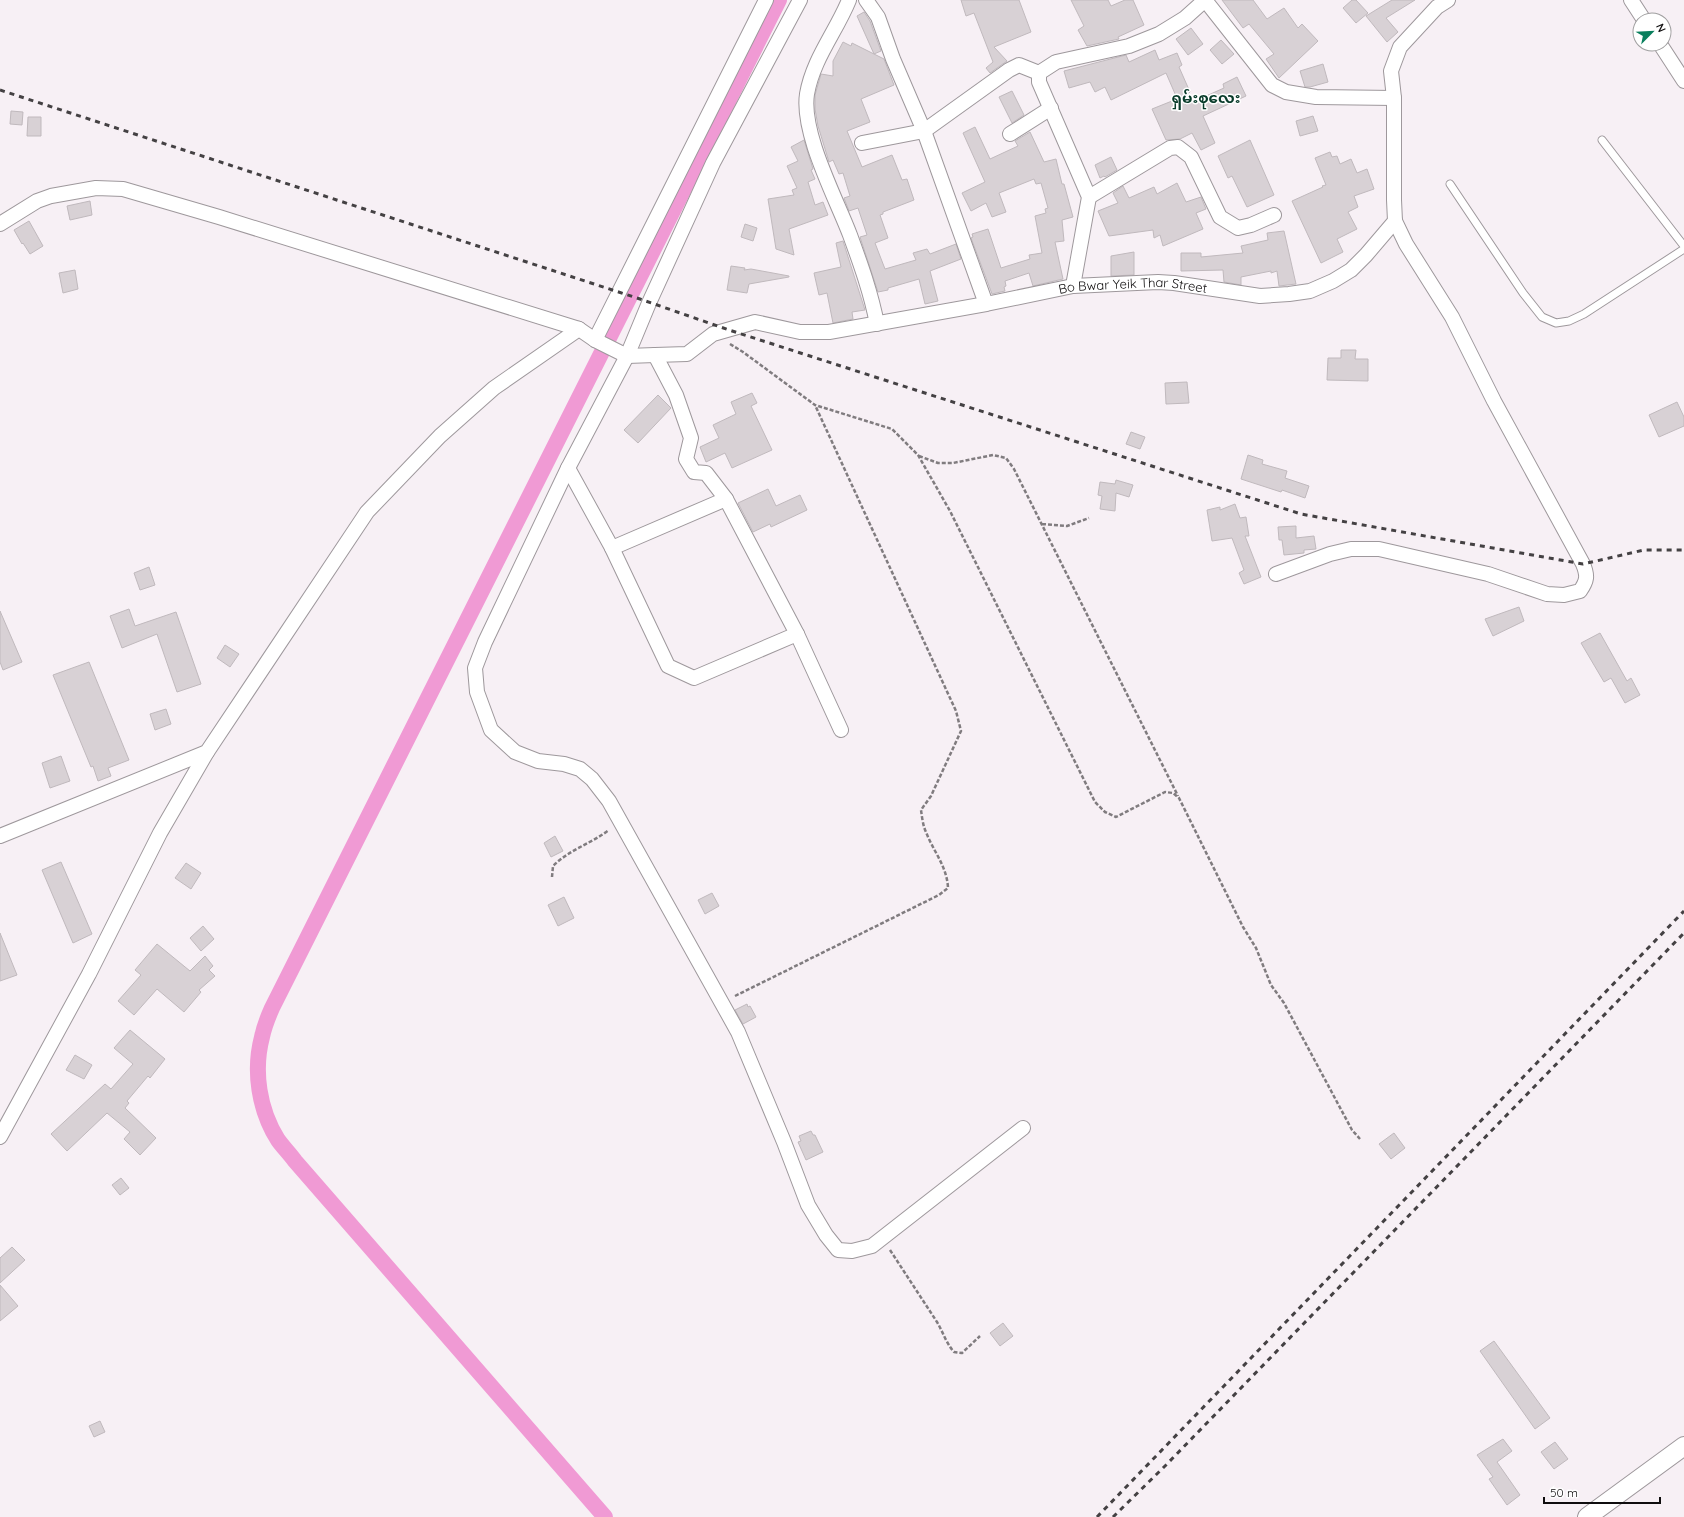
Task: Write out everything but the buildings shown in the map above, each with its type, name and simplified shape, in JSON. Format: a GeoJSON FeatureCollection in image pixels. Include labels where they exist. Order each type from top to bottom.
{"type":"FeatureCollection","features":[{"type":"Feature","properties":{"kind":"street"},"geometry":{"type":"LineString","coordinates":[[595,340],[766,0]]}},
{"type":"Feature","properties":{"kind":"street"},"geometry":{"type":"LineString","coordinates":[[800,0],[713,163],[649,303],[621,353],[485,642],[475,668],[477,692],[491,730],[515,752],[538,761],[564,764],[580,769],[592,779],[609,801],[738,1032],[784,1142],[808,1205],[826,1235],[838,1250],[852,1251],[872,1246],[1023,1128]]}},
{"type":"Feature","properties":{"kind":"street"},"geometry":{"type":"LineString","coordinates":[[848,0],[812,71],[807,96],[808,118],[813,146],[850,236],[870,290],[877,324]]}},
{"type":"Feature","properties":{"kind":"street"},"geometry":{"type":"LineString","coordinates":[[866,0],[878,17],[893,59],[924,131],[986,304]]}},
{"type":"Feature","properties":{"kind":"street"},"geometry":{"type":"LineString","coordinates":[[862,143],[924,131],[1009,70],[1019,65],[1039,72],[1056,62],[1129,46],[1159,34],[1185,18],[1205,0],[1272,85],[1286,92],[1316,97],[1394,98]]}},
{"type":"Feature","properties":{"kind":"street"},"geometry":{"type":"LineString","coordinates":[[1276,574],[1309,561],[1351,549],[1379,549],[1488,574],[1547,594],[1564,595],[1580,591],[1587,581],[1583,564],[1494,401],[1452,317],[1406,244],[1395,222],[1394,98],[1391,71],[1400,47],[1437,7],[1448,0]]}},
{"type":"Feature","properties":{"kind":"street"},"geometry":{"type":"LineString","coordinates":[[1631,0],[1639,12]]}},
{"type":"Feature","properties":{"kind":"street"},"geometry":{"type":"LineString","coordinates":[[1665,52],[1684,81]]}},
{"type":"Feature","properties":{"kind":"street"},"geometry":{"type":"LineString","coordinates":[[1039,72],[1039,82],[1089,197],[1074,286]]}},
{"type":"Feature","properties":{"kind":"street"},"geometry":{"type":"LineString","coordinates":[[1010,134],[1051,108]]}},
{"type":"Feature","properties":{"kind":"street"},"geometry":{"type":"LineString","coordinates":[[1089,197],[1170,148],[1178,147],[1191,157],[1220,217],[1238,228],[1251,225],[1274,215]]}},
{"type":"Feature","properties":{"kind":"street"},"geometry":{"type":"LineString","coordinates":[[0,224],[37,201],[51,196],[96,188],[123,189],[219,217],[579,329],[595,340],[621,353]]}},
{"type":"Feature","properties":{"kind":"street","name":"Bo Bwar Yeik Thar Street"},"geometry":{"type":"LineString","coordinates":[[621,353],[655,355],[687,354],[713,334],[755,322],[800,332],[829,332],[986,304],[1074,286],[1163,282],[1260,296],[1310,291],[1351,270],[1395,222]]}},
{"type":"Feature","properties":{"kind":"street"},"geometry":{"type":"LineString","coordinates":[[0,1136],[89,974],[160,833],[207,752],[367,512],[440,436],[494,388],[579,329]]}},
{"type":"Feature","properties":{"kind":"street"},"geometry":{"type":"LineString","coordinates":[[655,355],[676,395],[691,438],[686,459],[694,472],[706,474],[726,499],[797,634],[841,730]]}},
{"type":"Feature","properties":{"kind":"street"},"geometry":{"type":"LineString","coordinates":[[568,468],[612,548],[668,666],[694,678],[797,634]]}},
{"type":"Feature","properties":{"kind":"street"},"geometry":{"type":"LineString","coordinates":[[612,548],[726,499]]}},
{"type":"Feature","properties":{"kind":"street"},"geometry":{"type":"LineString","coordinates":[[0,836],[207,752]]}},
{"type":"Feature","properties":{"kind":"street"},"geometry":{"type":"LineString","coordinates":[[1587,1517],[1684,1446]]}},
{"type":"Feature","properties":{"kind":"lane"},"geometry":{"type":"LineString","coordinates":[[1602,140],[1684,246]]}},
{"type":"Feature","properties":{"kind":"lane"},"geometry":{"type":"LineString","coordinates":[[1450,184],[1523,293],[1542,317],[1556,323],[1569,321],[1584,314],[1684,249]]}},
{"type":"Feature","properties":{"kind":"path"},"geometry":{"type":"LineString","coordinates":[[713,334],[743,352],[815,405],[892,429],[918,456],[950,511],[1099,807],[1105,812],[1116,816],[1165,792],[1173,793],[1179,798]]}},
{"type":"Feature","properties":{"kind":"path"},"geometry":{"type":"LineString","coordinates":[[722,1003],[939,895],[948,888],[948,879],[939,857],[925,832],[921,810],[931,796],[960,731],[956,711],[815,405]]}},
{"type":"Feature","properties":{"kind":"path"},"geometry":{"type":"LineString","coordinates":[[918,456],[938,462],[953,463],[993,454],[1006,458],[1014,469],[1243,927],[1256,948],[1271,985],[1284,1003],[1352,1130],[1360,1139]]}},
{"type":"Feature","properties":{"kind":"path"},"geometry":{"type":"LineString","coordinates":[[1042,524],[1067,526],[1089,518]]}},
{"type":"Feature","properties":{"kind":"path"},"geometry":{"type":"LineString","coordinates":[[552,877],[553,866],[558,861],[573,849],[600,836],[620,820]]}},
{"type":"Feature","properties":{"kind":"path"},"geometry":{"type":"LineString","coordinates":[[872,1246],[883,1245],[891,1250],[937,1322],[944,1334],[947,1344],[954,1352],[962,1352],[980,1336]]}},
{"type":"Feature","properties":{"kind":"waterway"},"geometry":{"type":"LineString","coordinates":[[605,1517],[278,1140],[271,1128],[262,1103],[258,1077],[259,1050],[272,1008],[779,0]]}},
{"type":"Feature","properties":{"kind":"railway"},"geometry":{"type":"LineString","coordinates":[[0,90],[640,299],[729,330],[1301,514],[1583,564],[1644,550],[1684,550]]}},
{"type":"Feature","properties":{"kind":"railway"},"geometry":{"type":"LineString","coordinates":[[1097,1517],[1684,911]]}},
{"type":"Feature","properties":{"kind":"railway"},"geometry":{"type":"LineString","coordinates":[[1113,1517],[1166,1465],[1684,933]]}},
{"type":"Feature","properties":{"kind":"district","name":"ရှမ်းစုလေး"},"geometry":{"type":"Point","coordinates":[1206,98]}}]}
